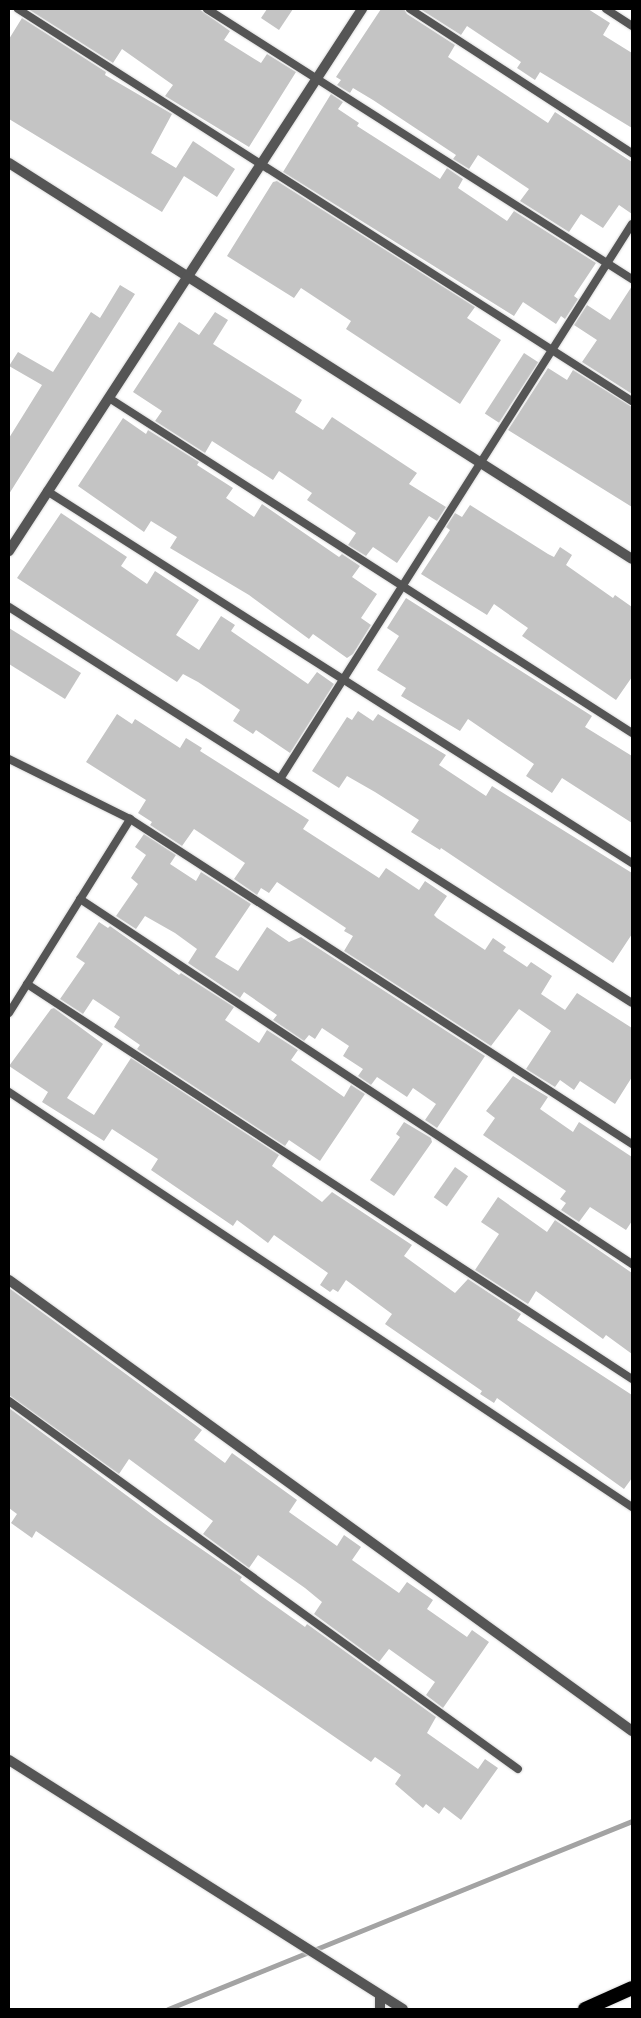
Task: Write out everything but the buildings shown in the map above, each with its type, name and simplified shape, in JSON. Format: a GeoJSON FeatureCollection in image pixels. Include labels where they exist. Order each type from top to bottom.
{"type":"FeatureCollection","features":[{"type":"Feature","properties":{"kind":"highway"},"geometry":{"type":"LineString","coordinates":[[585,2009],[632,1988]]}},
{"type":"Feature","properties":{"kind":"street"},"geometry":{"type":"LineString","coordinates":[[9,551],[362,9]]}},
{"type":"Feature","properties":{"kind":"street"},"geometry":{"type":"LineString","coordinates":[[9,163],[187,278],[632,559]]}},
{"type":"Feature","properties":{"kind":"street"},"geometry":{"type":"LineString","coordinates":[[9,1280],[632,1731]]}},
{"type":"Feature","properties":{"kind":"street"},"geometry":{"type":"LineString","coordinates":[[9,1760],[380,1997],[404,2009]]}},
{"type":"Feature","properties":{"kind":"street"},"geometry":{"type":"LineString","coordinates":[[380,1997],[380,2009]]}},
{"type":"Feature","properties":{"kind":"lane"},"geometry":{"type":"LineString","coordinates":[[18,9],[632,401]]}},
{"type":"Feature","properties":{"kind":"lane"},"geometry":{"type":"LineString","coordinates":[[207,9],[632,279]]}},
{"type":"Feature","properties":{"kind":"lane"},"geometry":{"type":"LineString","coordinates":[[410,9],[632,153]]}},
{"type":"Feature","properties":{"kind":"lane"},"geometry":{"type":"LineString","coordinates":[[606,9],[632,26]]}},
{"type":"Feature","properties":{"kind":"lane"},"geometry":{"type":"LineString","coordinates":[[280,779],[632,224]]}},
{"type":"Feature","properties":{"kind":"lane"},"geometry":{"type":"LineString","coordinates":[[109,398],[632,733]]}},
{"type":"Feature","properties":{"kind":"lane"},"geometry":{"type":"LineString","coordinates":[[48,492],[344,678],[632,863]]}},
{"type":"Feature","properties":{"kind":"lane"},"geometry":{"type":"LineString","coordinates":[[9,606],[632,1003]]}},
{"type":"Feature","properties":{"kind":"lane"},"geometry":{"type":"LineString","coordinates":[[9,759],[130,819],[632,1144]]}},
{"type":"Feature","properties":{"kind":"lane"},"geometry":{"type":"LineString","coordinates":[[9,1013],[130,819]]}},
{"type":"Feature","properties":{"kind":"lane"},"geometry":{"type":"LineString","coordinates":[[80,899],[632,1264]]}},
{"type":"Feature","properties":{"kind":"lane"},"geometry":{"type":"LineString","coordinates":[[27,984],[632,1379]]}},
{"type":"Feature","properties":{"kind":"lane"},"geometry":{"type":"LineString","coordinates":[[9,1092],[632,1507]]}},
{"type":"Feature","properties":{"kind":"lane"},"geometry":{"type":"LineString","coordinates":[[9,1401],[518,1769]]}},
{"type":"Feature","properties":{"kind":"waterway"},"geometry":{"type":"LineString","coordinates":[[168,2009],[632,1821]]}}]}
